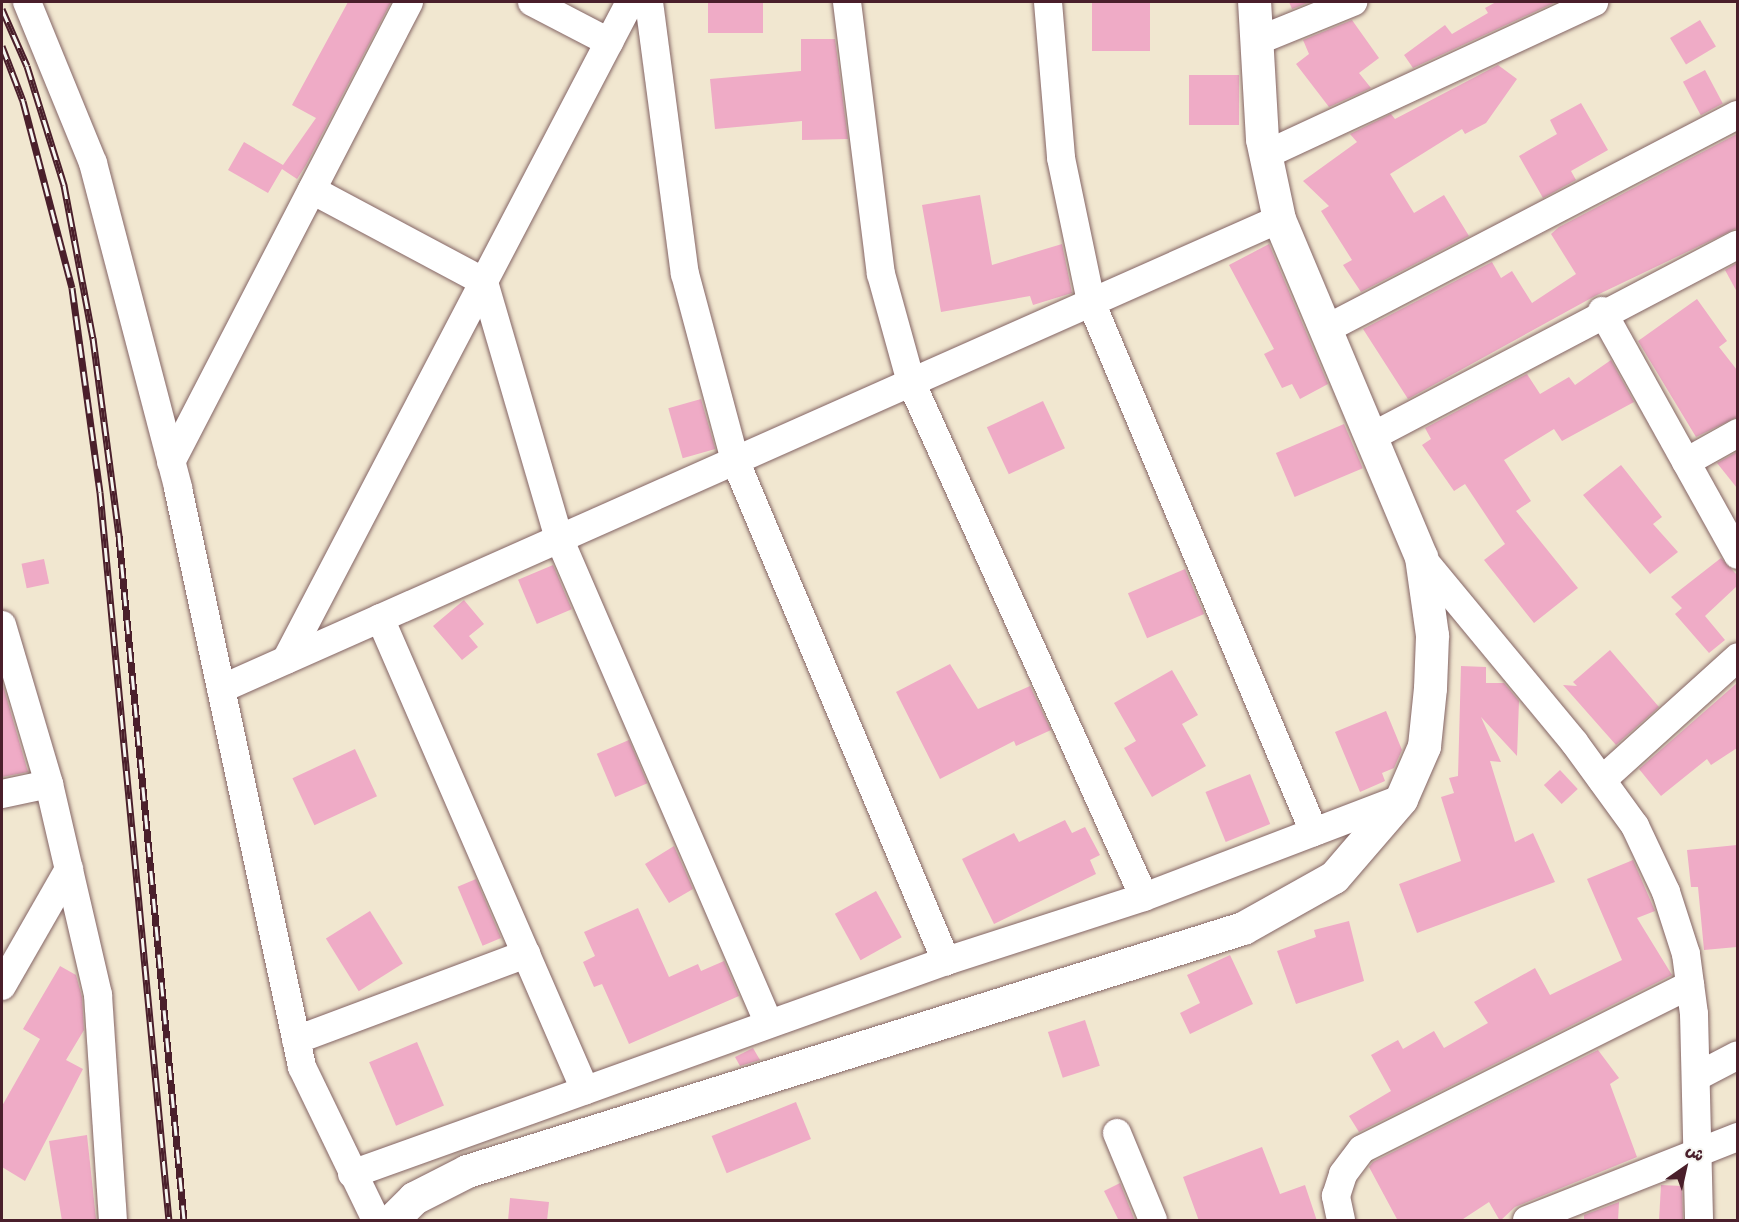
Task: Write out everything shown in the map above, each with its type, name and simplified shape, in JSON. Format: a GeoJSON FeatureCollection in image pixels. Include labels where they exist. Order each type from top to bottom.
{"type":"FeatureCollection","features":[{"type":"Feature","properties":{"kind":"street"},"geometry":{"type":"LineString","coordinates":[[27,2],[93,163],[171,462],[222,689],[302,1067],[376,1221]]}},
{"type":"Feature","properties":{"kind":"street"},"geometry":{"type":"LineString","coordinates":[[171,462],[409,2]]}},
{"type":"Feature","properties":{"kind":"street"},"geometry":{"type":"LineString","coordinates":[[532,2],[609,42]]}},
{"type":"Feature","properties":{"kind":"street"},"geometry":{"type":"LineString","coordinates":[[286,660],[630,2]]}},
{"type":"Feature","properties":{"kind":"street"},"geometry":{"type":"LineString","coordinates":[[649,2],[685,274],[735,460],[946,961]]}},
{"type":"Feature","properties":{"kind":"street"},"geometry":{"type":"LineString","coordinates":[[847,2],[881,274],[911,382],[1144,897]]}},
{"type":"Feature","properties":{"kind":"street"},"geometry":{"type":"LineString","coordinates":[[1048,2],[1061,158],[1091,302],[1314,832]]}},
{"type":"Feature","properties":{"kind":"street"},"geometry":{"type":"LineString","coordinates":[[392,1221],[414,1198],[467,1171],[1243,928],[1334,877],[1401,799],[1424,746],[1430,688],[1432,635],[1421,557],[1328,328],[1279,219],[1265,155],[1254,2]]}},
{"type":"Feature","properties":{"kind":"street"},"geometry":{"type":"LineString","coordinates":[[1257,41],[1353,2]]}},
{"type":"Feature","properties":{"kind":"street"},"geometry":{"type":"LineString","coordinates":[[1265,155],[1594,2]]}},
{"type":"Feature","properties":{"kind":"street"},"geometry":{"type":"LineString","coordinates":[[1328,328],[1737,115]]}},
{"type":"Feature","properties":{"kind":"street"},"geometry":{"type":"LineString","coordinates":[[312,190],[484,282],[560,538],[769,1024]]}},
{"type":"Feature","properties":{"kind":"street"},"geometry":{"type":"LineString","coordinates":[[222,689],[1279,219]]}},
{"type":"Feature","properties":{"kind":"street"},"geometry":{"type":"LineString","coordinates":[[1373,436],[1602,311],[1737,244]]}},
{"type":"Feature","properties":{"kind":"street"},"geometry":{"type":"LineString","coordinates":[[1602,311],[1737,555]]}},
{"type":"Feature","properties":{"kind":"street"},"geometry":{"type":"LineString","coordinates":[[1686,462],[1737,433]]}},
{"type":"Feature","properties":{"kind":"street"},"geometry":{"type":"LineString","coordinates":[[1421,557],[1602,780],[1635,826],[1666,892],[1690,985],[1696,1077],[1698,1221]]}},
{"type":"Feature","properties":{"kind":"street"},"geometry":{"type":"LineString","coordinates":[[380,618],[585,1090]]}},
{"type":"Feature","properties":{"kind":"street"},"geometry":{"type":"LineString","coordinates":[[2,625],[49,784],[98,995],[113,1221]]}},
{"type":"Feature","properties":{"kind":"street"},"geometry":{"type":"LineString","coordinates":[[1602,780],[1737,657]]}},
{"type":"Feature","properties":{"kind":"street"},"geometry":{"type":"LineString","coordinates":[[2,794],[49,784]]}},
{"type":"Feature","properties":{"kind":"street"},"geometry":{"type":"LineString","coordinates":[[352,1174],[946,961],[1144,897],[1401,799]]}},
{"type":"Feature","properties":{"kind":"street"},"geometry":{"type":"LineString","coordinates":[[2,986],[11,954],[69,869]]}},
{"type":"Feature","properties":{"kind":"street"},"geometry":{"type":"LineString","coordinates":[[296,1040],[526,954]]}},
{"type":"Feature","properties":{"kind":"street"},"geometry":{"type":"LineString","coordinates":[[1341,1221],[1336,1196],[1343,1174],[1362,1149],[1690,985]]}},
{"type":"Feature","properties":{"kind":"street"},"geometry":{"type":"LineString","coordinates":[[1696,1077],[1737,1055]]}},
{"type":"Feature","properties":{"kind":"street"},"geometry":{"type":"LineString","coordinates":[[1117,1132],[1153,1221]]}},
{"type":"Feature","properties":{"kind":"street"},"geometry":{"type":"LineString","coordinates":[[1527,1221],[1737,1137]]}},
{"type":"Feature","properties":{"kind":"building"},"geometry":{"type":"Polygon","coordinates":[[[348,2],[391,2],[297,179],[282,169],[268,193],[228,170],[244,142],[283,165],[316,118],[292,105],[348,2]]]}},
{"type":"Feature","properties":{"kind":"building"},"geometry":{"type":"Polygon","coordinates":[[[708,2],[763,2],[763,33],[708,33],[708,2]]]}},
{"type":"Feature","properties":{"kind":"building"},"geometry":{"type":"Polygon","coordinates":[[[1092,2],[1150,2],[1150,51],[1092,51],[1092,2]]]}},
{"type":"Feature","properties":{"kind":"building"},"geometry":{"type":"Polygon","coordinates":[[[1289,2],[1310,2],[1292,9],[1289,2]]]}},
{"type":"Feature","properties":{"kind":"building"},"geometry":{"type":"Polygon","coordinates":[[[1496,2],[1556,2],[1413,68],[1404,55],[1445,25],[1452,34],[1488,13],[1485,8],[1496,2]]]}},
{"type":"Feature","properties":{"kind":"building"},"geometry":{"type":"Polygon","coordinates":[[[1352,20],[1379,58],[1359,73],[1371,88],[1329,107],[1296,64],[1309,54],[1303,40],[1352,20]]]}},
{"type":"Feature","properties":{"kind":"building"},"geometry":{"type":"Polygon","coordinates":[[[1700,20],[1716,47],[1686,65],[1670,38],[1700,20]]]}},
{"type":"Feature","properties":{"kind":"building"},"geometry":{"type":"Polygon","coordinates":[[[801,39],[835,39],[848,139],[802,140],[802,121],[715,129],[710,79],[801,71],[801,39]]]}},
{"type":"Feature","properties":{"kind":"building"},"geometry":{"type":"Polygon","coordinates":[[[1498,65],[1517,79],[1486,123],[1465,134],[1462,129],[1390,174],[1414,213],[1444,195],[1469,236],[1361,292],[1343,265],[1352,260],[1321,211],[1329,206],[1303,181],[1357,142],[1350,134],[1391,114],[1395,119],[1498,65]]]}},
{"type":"Feature","properties":{"kind":"building"},"geometry":{"type":"Polygon","coordinates":[[[1705,70],[1723,104],[1701,115],[1683,82],[1705,70]]]}},
{"type":"Feature","properties":{"kind":"building"},"geometry":{"type":"Polygon","coordinates":[[[1189,75],[1239,75],[1239,125],[1189,125],[1189,75]]]}},
{"type":"Feature","properties":{"kind":"building"},"geometry":{"type":"Polygon","coordinates":[[[1581,103],[1608,150],[1571,171],[1576,180],[1543,198],[1519,156],[1557,134],[1550,120],[1581,103]]]}},
{"type":"Feature","properties":{"kind":"building"},"geometry":{"type":"Polygon","coordinates":[[[1737,134],[1737,228],[1595,296],[1408,399],[1363,329],[1492,262],[1501,278],[1512,271],[1532,303],[1576,274],[1551,234],[1559,227],[1737,134]]]}},
{"type":"Feature","properties":{"kind":"building"},"geometry":{"type":"Polygon","coordinates":[[[980,195],[992,265],[1062,244],[1072,293],[1033,305],[1030,296],[941,312],[922,205],[980,195]]]}},
{"type":"Feature","properties":{"kind":"building"},"geometry":{"type":"Polygon","coordinates":[[[1269,244],[1328,384],[1300,399],[1292,384],[1282,388],[1264,354],[1274,349],[1229,265],[1269,244]]]}},
{"type":"Feature","properties":{"kind":"building"},"geometry":{"type":"Polygon","coordinates":[[[1737,263],[1737,292],[1725,270],[1737,263]]]}},
{"type":"Feature","properties":{"kind":"building"},"geometry":{"type":"Polygon","coordinates":[[[1697,299],[1727,341],[1719,347],[1737,370],[1737,417],[1696,437],[1638,341],[1697,299]]]}},
{"type":"Feature","properties":{"kind":"building"},"geometry":{"type":"Polygon","coordinates":[[[1611,360],[1634,402],[1562,441],[1554,429],[1504,460],[1531,501],[1516,511],[1578,588],[1534,623],[1484,560],[1505,544],[1465,484],[1454,491],[1422,445],[1431,439],[1425,428],[1527,374],[1540,394],[1569,377],[1575,385],[1611,360]]]}},
{"type":"Feature","properties":{"kind":"building"},"geometry":{"type":"Polygon","coordinates":[[[701,399],[715,449],[683,458],[668,408],[701,399]]]}},
{"type":"Feature","properties":{"kind":"building"},"geometry":{"type":"Polygon","coordinates":[[[1043,401],[1065,448],[1009,474],[987,427],[1043,401]]]}},
{"type":"Feature","properties":{"kind":"building"},"geometry":{"type":"Polygon","coordinates":[[[1344,424],[1363,468],[1295,497],[1276,453],[1344,424]]]}},
{"type":"Feature","properties":{"kind":"building"},"geometry":{"type":"Polygon","coordinates":[[[1737,452],[1737,488],[1717,463],[1737,452]]]}},
{"type":"Feature","properties":{"kind":"building"},"geometry":{"type":"Polygon","coordinates":[[[1621,465],[1662,517],[1653,524],[1678,552],[1650,574],[1583,495],[1621,465]]]}},
{"type":"Feature","properties":{"kind":"building"},"geometry":{"type":"Polygon","coordinates":[[[1721,558],[1737,575],[1737,586],[1705,616],[1725,640],[1709,653],[1675,614],[1682,608],[1671,597],[1721,558]]]}},
{"type":"Feature","properties":{"kind":"building"},"geometry":{"type":"Polygon","coordinates":[[[44,559],[49,583],[27,588],[22,564],[44,559]]]}},
{"type":"Feature","properties":{"kind":"building"},"geometry":{"type":"Polygon","coordinates":[[[553,565],[572,609],[537,624],[518,580],[553,565]]]}},
{"type":"Feature","properties":{"kind":"building"},"geometry":{"type":"Polygon","coordinates":[[[1185,569],[1204,614],[1147,638],[1128,593],[1185,569]]]}},
{"type":"Feature","properties":{"kind":"building"},"geometry":{"type":"Polygon","coordinates":[[[464,600],[484,624],[469,636],[478,647],[462,660],[433,626],[464,600]]]}},
{"type":"Feature","properties":{"kind":"building"},"geometry":{"type":"Polygon","coordinates":[[[1610,650],[1659,707],[1616,745],[1563,685],[1577,686],[1573,682],[1610,650]]]}},
{"type":"Feature","properties":{"kind":"building"},"geometry":{"type":"Polygon","coordinates":[[[950,664],[978,709],[1030,686],[1051,730],[1016,746],[1014,741],[940,779],[896,692],[950,664]]]}},
{"type":"Feature","properties":{"kind":"building"},"geometry":{"type":"Polygon","coordinates":[[[1461,666],[1486,667],[1486,683],[1504,683],[1519,701],[1517,756],[1481,717],[1501,762],[1490,761],[1515,842],[1533,833],[1555,882],[1417,933],[1399,884],[1461,861],[1441,797],[1454,793],[1449,778],[1458,776],[1461,666]]]}},
{"type":"Feature","properties":{"kind":"building"},"geometry":{"type":"Polygon","coordinates":[[[1172,670],[1198,715],[1182,724],[1206,766],[1152,797],[1124,748],[1136,741],[1114,703],[1172,670]]]}},
{"type":"Feature","properties":{"kind":"building"},"geometry":{"type":"Polygon","coordinates":[[[2,682],[28,772],[2,777],[2,682]]]}},
{"type":"Feature","properties":{"kind":"building"},"geometry":{"type":"Polygon","coordinates":[[[1737,683],[1737,748],[1711,765],[1707,759],[1661,796],[1639,769],[1737,683]]]}},
{"type":"Feature","properties":{"kind":"building"},"geometry":{"type":"Polygon","coordinates":[[[1386,711],[1402,750],[1394,768],[1382,773],[1385,781],[1360,792],[1335,732],[1386,711]]]}},
{"type":"Feature","properties":{"kind":"building"},"geometry":{"type":"Polygon","coordinates":[[[629,740],[647,783],[615,797],[597,754],[629,740]]]}},
{"type":"Feature","properties":{"kind":"building"},"geometry":{"type":"Polygon","coordinates":[[[355,749],[377,796],[314,825],[292,778],[355,749]]]}},
{"type":"Feature","properties":{"kind":"building"},"geometry":{"type":"Polygon","coordinates":[[[1560,770],[1578,789],[1562,804],[1544,785],[1560,770]]]}},
{"type":"Feature","properties":{"kind":"building"},"geometry":{"type":"Polygon","coordinates":[[[1250,774],[1270,824],[1226,842],[1205,792],[1250,774]]]}},
{"type":"Feature","properties":{"kind":"building"},"geometry":{"type":"Polygon","coordinates":[[[1065,820],[1072,833],[1085,827],[1100,855],[1090,860],[1096,874],[994,924],[962,859],[1014,833],[1019,842],[1065,820]]]}},
{"type":"Feature","properties":{"kind":"building"},"geometry":{"type":"Polygon","coordinates":[[[1737,845],[1737,947],[1704,950],[1698,887],[1691,887],[1687,850],[1737,845]]]}},
{"type":"Feature","properties":{"kind":"building"},"geometry":{"type":"Polygon","coordinates":[[[674,846],[693,889],[669,903],[645,864],[674,846]]]}},
{"type":"Feature","properties":{"kind":"building"},"geometry":{"type":"Polygon","coordinates":[[[1633,860],[1655,911],[1637,918],[1672,975],[1359,1132],[1349,1116],[1391,1091],[1371,1055],[1398,1040],[1403,1049],[1434,1031],[1444,1048],[1488,1023],[1474,1002],[1535,968],[1550,995],[1622,960],[1587,879],[1633,860]]]}},
{"type":"Feature","properties":{"kind":"building"},"geometry":{"type":"Polygon","coordinates":[[[476,879],[501,938],[483,946],[458,887],[476,879]]]}},
{"type":"Feature","properties":{"kind":"building"},"geometry":{"type":"Polygon","coordinates":[[[876,891],[902,937],[861,960],[835,914],[876,891]]]}},
{"type":"Feature","properties":{"kind":"building"},"geometry":{"type":"Polygon","coordinates":[[[638,908],[669,977],[698,964],[701,971],[724,961],[739,996],[629,1044],[602,984],[594,987],[583,962],[595,956],[584,932],[638,908]]]}},
{"type":"Feature","properties":{"kind":"building"},"geometry":{"type":"Polygon","coordinates":[[[370,911],[403,964],[359,991],[326,939],[370,911]]]}},
{"type":"Feature","properties":{"kind":"building"},"geometry":{"type":"Polygon","coordinates":[[[1349,921],[1364,981],[1296,1004],[1277,951],[1316,937],[1314,930],[1349,921]]]}},
{"type":"Feature","properties":{"kind":"building"},"geometry":{"type":"Polygon","coordinates":[[[1230,955],[1253,1004],[1190,1034],[1180,1013],[1200,1003],[1187,975],[1230,955]]]}},
{"type":"Feature","properties":{"kind":"building"},"geometry":{"type":"Polygon","coordinates":[[[60,966],[76,975],[82,997],[84,1030],[66,1060],[83,1069],[25,1181],[2,1167],[2,1106],[40,1039],[23,1029],[60,966]]]}},
{"type":"Feature","properties":{"kind":"building"},"geometry":{"type":"Polygon","coordinates":[[[1085,1020],[1100,1066],[1063,1078],[1048,1032],[1085,1020]]]}},
{"type":"Feature","properties":{"kind":"building"},"geometry":{"type":"Polygon","coordinates":[[[417,1042],[444,1106],[396,1126],[369,1062],[417,1042]]]}},
{"type":"Feature","properties":{"kind":"building"},"geometry":{"type":"Polygon","coordinates":[[[753,1048],[760,1060],[740,1066],[735,1057],[753,1048]]]}},
{"type":"Feature","properties":{"kind":"building"},"geometry":{"type":"Polygon","coordinates":[[[1598,1050],[1619,1078],[1610,1084],[1637,1157],[1515,1207],[1500,1221],[1489,1202],[1460,1221],[1398,1221],[1369,1167],[1373,1162],[1598,1050]]]}},
{"type":"Feature","properties":{"kind":"building"},"geometry":{"type":"Polygon","coordinates":[[[796,1102],[811,1139],[727,1173],[712,1136],[796,1102]]]}},
{"type":"Feature","properties":{"kind":"building"},"geometry":{"type":"Polygon","coordinates":[[[87,1135],[96,1219],[62,1221],[49,1141],[87,1135]]]}},
{"type":"Feature","properties":{"kind":"building"},"geometry":{"type":"Polygon","coordinates":[[[1262,1147],[1280,1194],[1305,1185],[1317,1221],[1199,1221],[1183,1177],[1262,1147]]]}},
{"type":"Feature","properties":{"kind":"building"},"geometry":{"type":"Polygon","coordinates":[[[1120,1183],[1135,1221],[1119,1221],[1104,1191],[1120,1183]]]}},
{"type":"Feature","properties":{"kind":"building"},"geometry":{"type":"Polygon","coordinates":[[[1661,1185],[1682,1186],[1683,1221],[1659,1221],[1661,1185]]]}},
{"type":"Feature","properties":{"kind":"building"},"geometry":{"type":"Polygon","coordinates":[[[510,1198],[549,1202],[547,1221],[508,1221],[510,1198]]]}},
{"type":"Feature","properties":{"kind":"building"},"geometry":{"type":"Polygon","coordinates":[[[1619,1202],[1618,1221],[1584,1221],[1584,1215],[1619,1202]]]}},
{"type":"Feature","properties":{"kind":"railway"},"geometry":{"type":"LineString","coordinates":[[2,9],[27,66],[64,185],[93,338],[119,536],[184,1220]]}},
{"type":"Feature","properties":{"kind":"railway"},"geometry":{"type":"LineString","coordinates":[[2,46],[23,101],[72,288],[100,492],[169,1220]]}}]}
